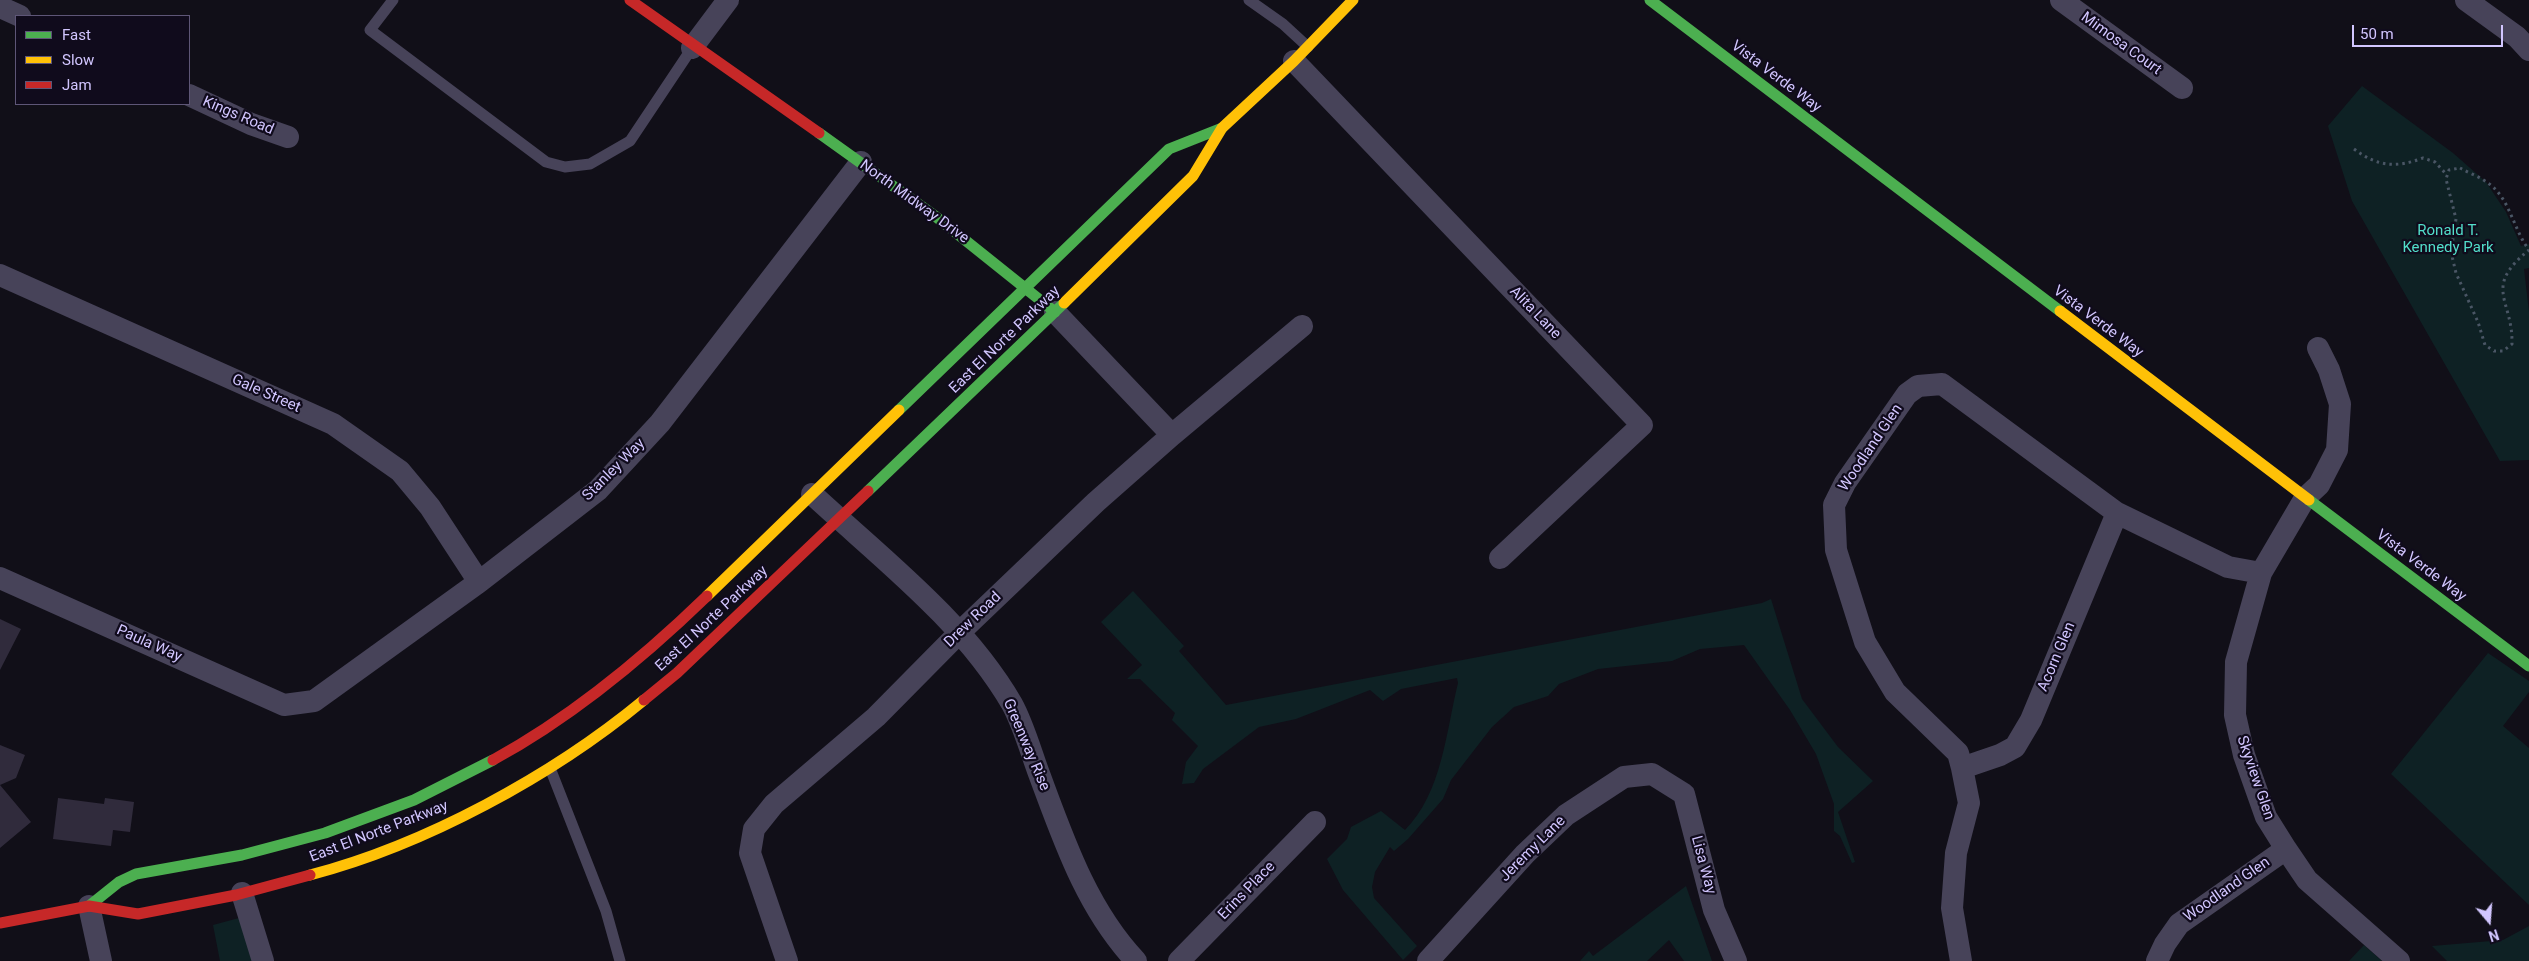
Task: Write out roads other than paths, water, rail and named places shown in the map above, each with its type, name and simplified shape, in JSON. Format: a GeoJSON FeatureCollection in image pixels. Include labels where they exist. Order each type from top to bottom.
{"type":"FeatureCollection","features":[{"type":"Feature","properties":{"kind":"main road","name":"North Midway Drive"},"geometry":{"type":"LineString","coordinates":[[630,0],[692,48],[861,162],[995,262],[1055,312]]}},
{"type":"Feature","properties":{"kind":"main road","name":"Vista Verde Way"},"geometry":{"type":"LineString","coordinates":[[1650,0],[2529,666]]}},
{"type":"Feature","properties":{"kind":"main road","name":"East El Norte Parkway"},"geometry":{"type":"LineString","coordinates":[[0,923],[89,906],[138,914],[242,893],[330,870],[416,837],[491,802],[550,768],[621,719],[677,674],[1055,312],[1193,176],[1222,128],[1354,1]]}},
{"type":"Feature","properties":{"kind":"main road","name":"East El Norte Parkway"},"geometry":{"type":"LineString","coordinates":[[89,906],[128,877],[245,854],[326,833],[410,802],[487,764],[548,728],[611,683],[653,648],[1169,149],[1222,128]]}},
{"type":"Feature","properties":{"kind":"street"},"geometry":{"type":"LineString","coordinates":[[692,48],[728,0]]}},
{"type":"Feature","properties":{"kind":"street","name":"Mimosa Court"},"geometry":{"type":"LineString","coordinates":[[2061,0],[2182,88]]}},
{"type":"Feature","properties":{"kind":"street"},"geometry":{"type":"LineString","coordinates":[[2466,0],[2517,37],[2529,50]]}},
{"type":"Feature","properties":{"kind":"street"},"geometry":{"type":"LineString","coordinates":[[0,7],[18,15]]}},
{"type":"Feature","properties":{"kind":"street","name":"Alita Lane"},"geometry":{"type":"LineString","coordinates":[[1301,54],[1642,425],[1500,558]]}},
{"type":"Feature","properties":{"kind":"street","name":"Kings Road"},"geometry":{"type":"LineString","coordinates":[[190,95],[251,124],[288,137]]}},
{"type":"Feature","properties":{"kind":"street","name":"Stanley Way"},"geometry":{"type":"LineString","coordinates":[[299,704],[314,701],[479,582],[598,490],[654,430],[861,162]]}},
{"type":"Feature","properties":{"kind":"street","name":"Gale Street"},"geometry":{"type":"LineString","coordinates":[[0,275],[333,424],[400,471],[430,507],[479,582]]}},
{"type":"Feature","properties":{"kind":"street","name":"North Midway Drive"},"geometry":{"type":"LineString","coordinates":[[1055,312],[1172,435]]}},
{"type":"Feature","properties":{"kind":"street","name":"Drew Road"},"geometry":{"type":"LineString","coordinates":[[787,961],[750,853],[754,829],[774,804],[876,717],[960,632],[1096,502],[1172,435],[1302,326]]}},
{"type":"Feature","properties":{"kind":"street","name":"Skyview Glen"},"geometry":{"type":"LineString","coordinates":[[2318,348],[2329,370],[2340,404],[2337,450],[2319,485],[2305,498],[2262,573],[2236,662],[2235,715],[2244,755],[2266,817],[2286,849],[2307,880],[2399,961]]}},
{"type":"Feature","properties":{"kind":"street","name":"Woodland Glen"},"geometry":{"type":"LineString","coordinates":[[1961,961],[1952,908],[1956,853],[1970,803],[1958,753],[1895,692],[1865,642],[1836,550],[1834,505],[1845,483],[1907,394],[1918,386],[1942,384],[2117,513],[2228,567],[2262,573]]}},
{"type":"Feature","properties":{"kind":"street","name":"Greenway Rise"},"geometry":{"type":"LineString","coordinates":[[812,494],[920,592],[960,632],[990,669],[1013,706],[1074,868],[1122,946],[1136,961]]}},
{"type":"Feature","properties":{"kind":"street","name":"Acorn Glen"},"geometry":{"type":"LineString","coordinates":[[1962,768],[2000,755],[2015,747],[2031,720],[2117,513]]}},
{"type":"Feature","properties":{"kind":"street","name":"Paula Way"},"geometry":{"type":"LineString","coordinates":[[0,578],[284,705],[299,704]]}},
{"type":"Feature","properties":{"kind":"street","name":"Jeremy Lane"},"geometry":{"type":"LineString","coordinates":[[1428,961],[1525,854],[1566,816],[1624,777],[1652,774],[1660,778]]}},
{"type":"Feature","properties":{"kind":"street","name":"Lisa Way"},"geometry":{"type":"LineString","coordinates":[[1660,778],[1684,794],[1714,910],[1736,961]]}},
{"type":"Feature","properties":{"kind":"street","name":"Erins Place"},"geometry":{"type":"LineString","coordinates":[[1179,961],[1315,822]]}},
{"type":"Feature","properties":{"kind":"street","name":"Woodland Glen"},"geometry":{"type":"LineString","coordinates":[[2157,961],[2165,944],[2179,924],[2286,849]]}},
{"type":"Feature","properties":{"kind":"street"},"geometry":{"type":"LineString","coordinates":[[242,893],[263,961]]}},
{"type":"Feature","properties":{"kind":"street"},"geometry":{"type":"LineString","coordinates":[[89,906],[101,961]]}},
{"type":"Feature","properties":{"kind":"lane"},"geometry":{"type":"LineString","coordinates":[[393,0],[370,30],[546,162],[565,167],[590,164],[630,141],[692,48]]}},
{"type":"Feature","properties":{"kind":"lane"},"geometry":{"type":"LineString","coordinates":[[1249,0],[1283,24],[1301,54]]}},
{"type":"Feature","properties":{"kind":"lane"},"geometry":{"type":"LineString","coordinates":[[550,768],[606,911],[620,961]]}},
{"type":"Feature","properties":{"kind":"park label","name":"Ronald T. Kennedy Park"},"geometry":{"type":"Point","coordinates":[2448,240]}}]}
